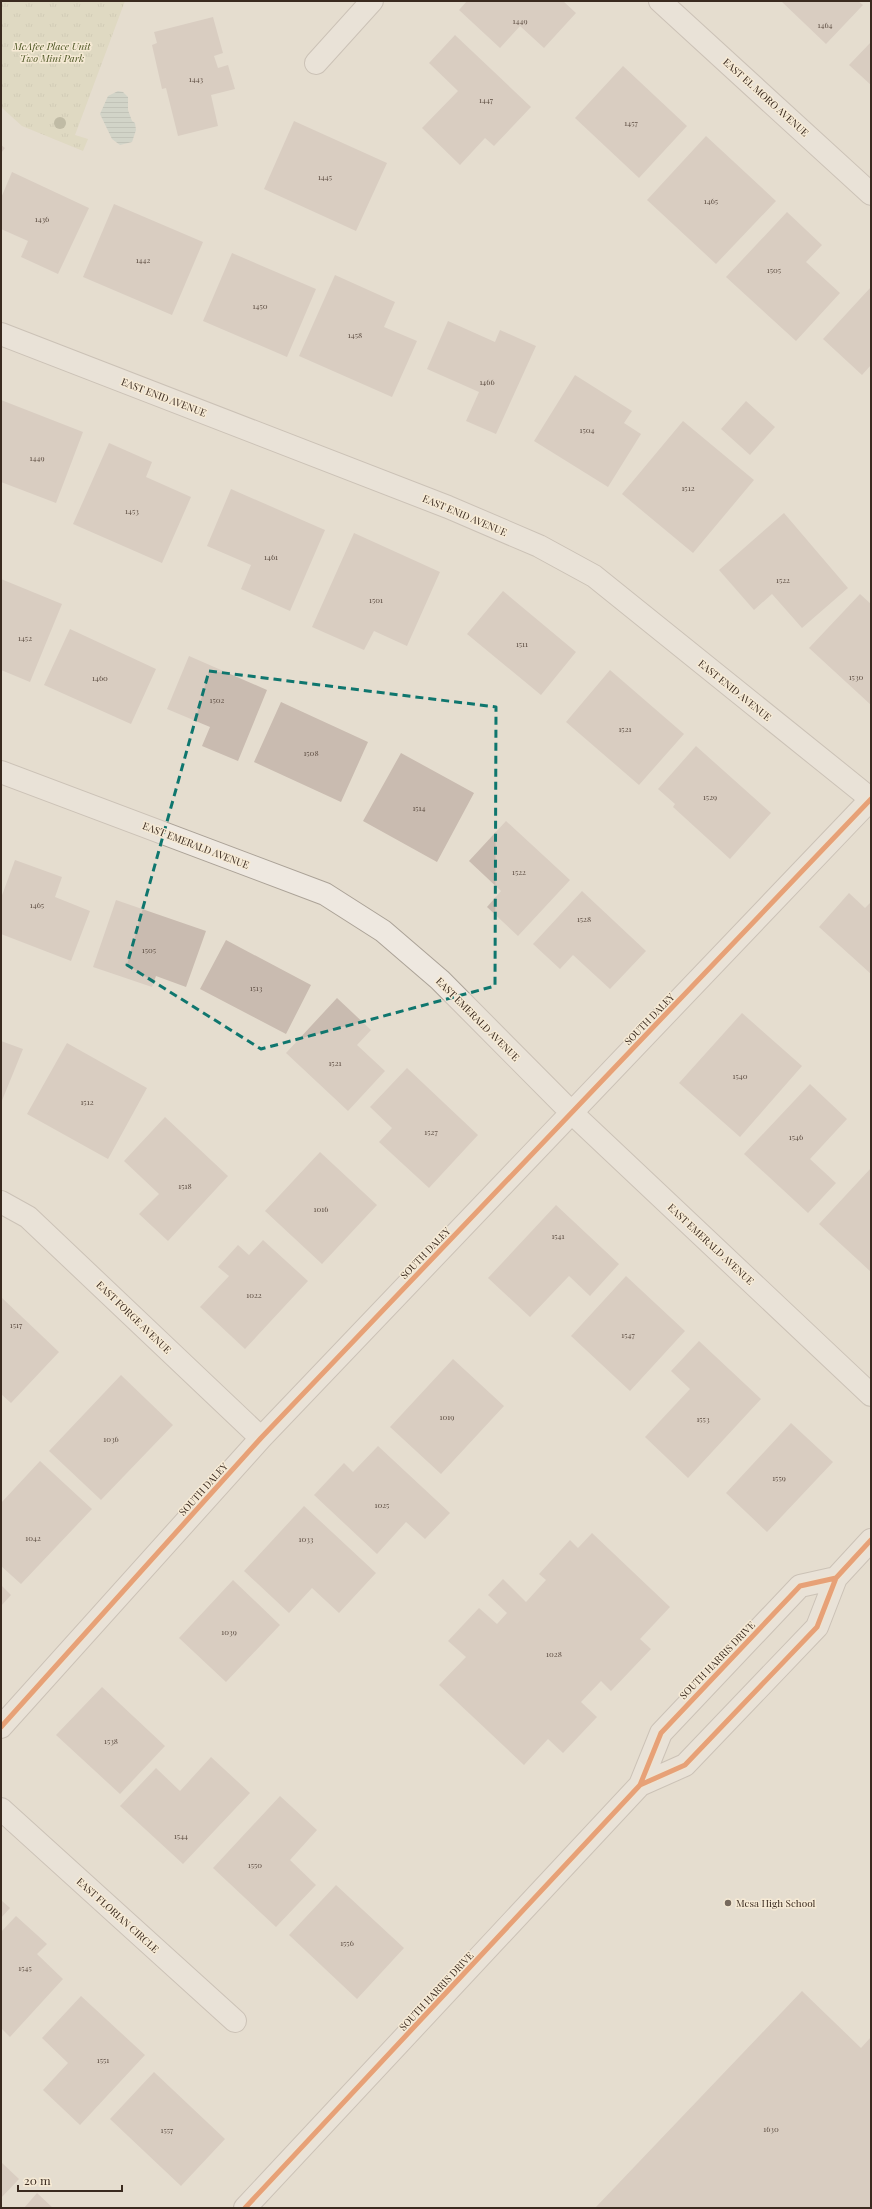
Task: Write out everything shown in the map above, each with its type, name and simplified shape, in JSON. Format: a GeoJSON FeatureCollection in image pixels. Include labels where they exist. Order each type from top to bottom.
{"type":"FeatureCollection","features":[{"type":"Feature","properties":{"kind":"street"},"geometry":{"type":"LineString","coordinates":[[316,63],[372,1]]}},
{"type":"Feature","properties":{"kind":"street","name":"EAST EL MORO AVENUE"},"geometry":{"type":"LineString","coordinates":[[660,1],[871,194]]}},
{"type":"Feature","properties":{"kind":"street","name":"EAST ENID AVENUE"},"geometry":{"type":"LineString","coordinates":[[1,334],[448,507],[539,546],[594,576],[871,799]]}},
{"type":"Feature","properties":{"kind":"street","name":"EAST EMERALD AVENUE"},"geometry":{"type":"LineString","coordinates":[[1,772],[325,894],[383,930],[440,980],[572,1113],[871,1395]]}},
{"type":"Feature","properties":{"kind":"street","name":"SOUTH DALEY"},"geometry":{"type":"LineString","coordinates":[[1,1727],[261,1438],[871,799]]}},
{"type":"Feature","properties":{"kind":"street","name":"EAST FORGE AVENUE"},"geometry":{"type":"LineString","coordinates":[[1,1202],[28,1217],[261,1438]]}},
{"type":"Feature","properties":{"kind":"street","name":"SOUTH HARRIS DRIVE"},"geometry":{"type":"LineString","coordinates":[[640,1785],[685,1764],[817,1627],[836,1578],[871,1540]]}},
{"type":"Feature","properties":{"kind":"street","name":"SOUTH HARRIS DRIVE"},"geometry":{"type":"LineString","coordinates":[[245,2208],[640,1785],[661,1733],[800,1586],[836,1578]]}},
{"type":"Feature","properties":{"kind":"street","name":"EAST FLORIAN CIRCLE"},"geometry":{"type":"LineString","coordinates":[[1,1809],[235,2022]]}},
{"type":"Feature","properties":{"kind":"highlighted area"},"geometry":{"type":"Polygon","coordinates":[[[209,671],[496,707],[495,986],[261,1049],[127,965],[209,671]]]}},
{"type":"Feature","properties":{"kind":"green space","name":"McAfee Place Unit Two Mini Park"},"geometry":{"type":"Polygon","coordinates":[[[1,1],[125,1],[75,135],[88,139],[83,151],[22,126],[1,107],[1,1]]]}},
{"type":"Feature","properties":{"kind":"shaded area"},"geometry":{"type":"Polygon","coordinates":[[[118,91],[123,92],[128,97],[128,110],[132,121],[135,123],[136,130],[132,142],[120,145],[112,139],[100,114],[108,96],[118,91]]]}},
{"type":"Feature","properties":{"kind":"building"},"geometry":{"type":"Polygon","coordinates":[[[467,1],[563,1],[576,13],[544,48],[520,26],[500,48],[459,10],[467,1]]]}},
{"type":"Feature","properties":{"kind":"building"},"geometry":{"type":"Polygon","coordinates":[[[781,1],[858,1],[863,5],[826,44],[781,1]]]}},
{"type":"Feature","properties":{"kind":"building"},"geometry":{"type":"Polygon","coordinates":[[[213,17],[223,53],[214,56],[218,68],[228,65],[235,89],[211,95],[218,126],[178,136],[166,88],[162,89],[152,45],[157,43],[154,32],[213,17]]]}},
{"type":"Feature","properties":{"kind":"building"},"geometry":{"type":"Polygon","coordinates":[[[455,35],[531,107],[494,146],[485,138],[460,165],[422,128],[458,91],[429,63],[455,35]]]}},
{"type":"Feature","properties":{"kind":"building"},"geometry":{"type":"Polygon","coordinates":[[[871,42],[871,85],[849,65],[871,42]]]}},
{"type":"Feature","properties":{"kind":"building"},"geometry":{"type":"Polygon","coordinates":[[[623,66],[687,126],[639,178],[575,118],[623,66]]]}},
{"type":"Feature","properties":{"kind":"building"},"geometry":{"type":"Polygon","coordinates":[[[294,121],[387,163],[356,231],[264,189],[294,121]]]}},
{"type":"Feature","properties":{"kind":"building"},"geometry":{"type":"Polygon","coordinates":[[[706,136],[776,201],[716,264],[647,200],[706,136]]]}},
{"type":"Feature","properties":{"kind":"building"},"geometry":{"type":"Polygon","coordinates":[[[1,145],[5,148],[1,153],[1,145]]]}},
{"type":"Feature","properties":{"kind":"building"},"geometry":{"type":"Polygon","coordinates":[[[12,172],[89,208],[58,274],[21,257],[28,241],[1,229],[1,198],[12,172]]]}},
{"type":"Feature","properties":{"kind":"building"},"geometry":{"type":"Polygon","coordinates":[[[114,204],[203,242],[172,315],[83,277],[114,204]]]}},
{"type":"Feature","properties":{"kind":"building"},"geometry":{"type":"Polygon","coordinates":[[[787,212],[822,245],[806,262],[840,293],[796,341],[726,277],[787,212]]]}},
{"type":"Feature","properties":{"kind":"building"},"geometry":{"type":"Polygon","coordinates":[[[232,253],[316,289],[287,357],[203,321],[232,253]]]}},
{"type":"Feature","properties":{"kind":"building"},"geometry":{"type":"Polygon","coordinates":[[[335,275],[395,302],[384,327],[417,341],[392,397],[299,356],[335,275]]]}},
{"type":"Feature","properties":{"kind":"building"},"geometry":{"type":"Polygon","coordinates":[[[871,287],[871,365],[862,375],[823,339],[871,287]]]}},
{"type":"Feature","properties":{"kind":"building"},"geometry":{"type":"Polygon","coordinates":[[[448,321],[495,342],[500,330],[536,346],[496,434],[466,421],[479,392],[427,369],[448,321]]]}},
{"type":"Feature","properties":{"kind":"building"},"geometry":{"type":"Polygon","coordinates":[[[575,375],[632,411],[624,423],[641,434],[608,487],[534,441],[575,375]]]}},
{"type":"Feature","properties":{"kind":"building"},"geometry":{"type":"Polygon","coordinates":[[[1,400],[83,432],[56,503],[1,482],[1,400]]]}},
{"type":"Feature","properties":{"kind":"building"},"geometry":{"type":"Polygon","coordinates":[[[746,401],[775,427],[750,455],[721,429],[746,401]]]}},
{"type":"Feature","properties":{"kind":"building"},"geometry":{"type":"Polygon","coordinates":[[[683,421],[754,480],[693,553],[622,494],[683,421]]]}},
{"type":"Feature","properties":{"kind":"building"},"geometry":{"type":"Polygon","coordinates":[[[109,443],[152,462],[146,477],[191,497],[162,563],[73,524],[109,443]]]}},
{"type":"Feature","properties":{"kind":"building"},"geometry":{"type":"Polygon","coordinates":[[[231,489],[325,530],[290,611],[241,589],[251,565],[207,546],[231,489]]]}},
{"type":"Feature","properties":{"kind":"building"},"geometry":{"type":"Polygon","coordinates":[[[784,513],[848,588],[802,628],[772,594],[754,610],[719,570],[784,513]]]}},
{"type":"Feature","properties":{"kind":"building"},"geometry":{"type":"Polygon","coordinates":[[[354,533],[440,572],[407,646],[374,631],[364,650],[312,627],[354,533]]]}},
{"type":"Feature","properties":{"kind":"building"},"geometry":{"type":"Polygon","coordinates":[[[1,579],[62,604],[30,682],[1,670],[1,579]]]}},
{"type":"Feature","properties":{"kind":"building"},"geometry":{"type":"Polygon","coordinates":[[[503,591],[576,652],[541,695],[467,634],[503,591]]]}},
{"type":"Feature","properties":{"kind":"building"},"geometry":{"type":"Polygon","coordinates":[[[860,594],[871,604],[871,705],[809,648],[860,594]]]}},
{"type":"Feature","properties":{"kind":"building"},"geometry":{"type":"Polygon","coordinates":[[[70,629],[156,669],[131,724],[44,685],[70,629]]]}},
{"type":"Feature","properties":{"kind":"building"},"geometry":{"type":"Polygon","coordinates":[[[189,656],[267,690],[238,761],[202,746],[210,727],[167,709],[189,656]]]}},
{"type":"Feature","properties":{"kind":"building"},"geometry":{"type":"Polygon","coordinates":[[[610,670],[684,734],[639,785],[566,722],[610,670]]]}},
{"type":"Feature","properties":{"kind":"building"},"geometry":{"type":"Polygon","coordinates":[[[281,702],[368,742],[341,802],[254,762],[281,702]]]}},
{"type":"Feature","properties":{"kind":"building"},"geometry":{"type":"Polygon","coordinates":[[[696,746],[771,813],[730,859],[673,807],[675,804],[658,789],[696,746]]]}},
{"type":"Feature","properties":{"kind":"building"},"geometry":{"type":"Polygon","coordinates":[[[401,753],[474,793],[437,862],[363,821],[401,753]]]}},
{"type":"Feature","properties":{"kind":"building"},"geometry":{"type":"Polygon","coordinates":[[[506,821],[570,880],[518,936],[487,907],[501,891],[469,861],[506,821]]]}},
{"type":"Feature","properties":{"kind":"building"},"geometry":{"type":"Polygon","coordinates":[[[15,860],[62,877],[55,897],[90,911],[71,961],[1,934],[1,898],[15,860]]]}},
{"type":"Feature","properties":{"kind":"building"},"geometry":{"type":"Polygon","coordinates":[[[582,891],[646,951],[610,989],[573,955],[560,969],[533,944],[582,891]]]}},
{"type":"Feature","properties":{"kind":"building"},"geometry":{"type":"Polygon","coordinates":[[[849,893],[865,908],[871,902],[871,974],[819,927],[849,893]]]}},
{"type":"Feature","properties":{"kind":"building"},"geometry":{"type":"Polygon","coordinates":[[[116,900],[206,931],[186,987],[156,976],[152,987],[93,967],[116,900]]]}},
{"type":"Feature","properties":{"kind":"building"},"geometry":{"type":"Polygon","coordinates":[[[226,940],[311,985],[286,1034],[200,989],[226,940]]]}},
{"type":"Feature","properties":{"kind":"building"},"geometry":{"type":"Polygon","coordinates":[[[337,998],[371,1030],[357,1045],[385,1071],[348,1111],[286,1053],[337,998]]]}},
{"type":"Feature","properties":{"kind":"building"},"geometry":{"type":"Polygon","coordinates":[[[742,1013],[802,1066],[740,1137],[679,1083],[742,1013]]]}},
{"type":"Feature","properties":{"kind":"building"},"geometry":{"type":"Polygon","coordinates":[[[1,1041],[23,1049],[1,1103],[1,1041]]]}},
{"type":"Feature","properties":{"kind":"building"},"geometry":{"type":"Polygon","coordinates":[[[67,1043],[147,1088],[108,1159],[27,1114],[67,1043]]]}},
{"type":"Feature","properties":{"kind":"building"},"geometry":{"type":"Polygon","coordinates":[[[407,1068],[478,1135],[429,1188],[379,1142],[392,1128],[370,1107],[407,1068]]]}},
{"type":"Feature","properties":{"kind":"building"},"geometry":{"type":"Polygon","coordinates":[[[810,1084],[847,1119],[810,1159],[836,1183],[808,1213],[744,1154],[810,1084]]]}},
{"type":"Feature","properties":{"kind":"building"},"geometry":{"type":"Polygon","coordinates":[[[165,1117],[228,1176],[168,1241],[139,1214],[159,1194],[124,1161],[165,1117]]]}},
{"type":"Feature","properties":{"kind":"building"},"geometry":{"type":"Polygon","coordinates":[[[320,1152],[377,1205],[322,1264],[265,1211],[320,1152]]]}},
{"type":"Feature","properties":{"kind":"building"},"geometry":{"type":"Polygon","coordinates":[[[871,1168],[871,1272],[819,1224],[871,1168]]]}},
{"type":"Feature","properties":{"kind":"building"},"geometry":{"type":"Polygon","coordinates":[[[556,1205],[619,1264],[590,1296],[569,1276],[530,1317],[488,1278],[556,1205]]]}},
{"type":"Feature","properties":{"kind":"building"},"geometry":{"type":"Polygon","coordinates":[[[263,1240],[308,1281],[245,1349],[200,1307],[229,1276],[218,1267],[238,1245],[249,1255],[263,1240]]]}},
{"type":"Feature","properties":{"kind":"building"},"geometry":{"type":"Polygon","coordinates":[[[626,1276],[685,1331],[630,1391],[571,1336],[626,1276]]]}},
{"type":"Feature","properties":{"kind":"building"},"geometry":{"type":"Polygon","coordinates":[[[1,1297],[59,1352],[11,1403],[1,1394],[1,1297]]]}},
{"type":"Feature","properties":{"kind":"building"},"geometry":{"type":"Polygon","coordinates":[[[699,1341],[761,1399],[688,1478],[645,1437],[690,1389],[671,1371],[699,1341]]]}},
{"type":"Feature","properties":{"kind":"building"},"geometry":{"type":"Polygon","coordinates":[[[453,1359],[504,1406],[441,1474],[390,1427],[453,1359]]]}},
{"type":"Feature","properties":{"kind":"building"},"geometry":{"type":"Polygon","coordinates":[[[121,1375],[173,1425],[101,1500],[49,1451],[121,1375]]]}},
{"type":"Feature","properties":{"kind":"building"},"geometry":{"type":"Polygon","coordinates":[[[791,1423],[833,1462],[767,1532],[726,1493],[791,1423]]]}},
{"type":"Feature","properties":{"kind":"building"},"geometry":{"type":"Polygon","coordinates":[[[378,1446],[450,1513],[425,1539],[406,1522],[377,1554],[314,1495],[344,1463],[353,1472],[378,1446]]]}},
{"type":"Feature","properties":{"kind":"building"},"geometry":{"type":"Polygon","coordinates":[[[40,1461],[92,1509],[21,1584],[1,1566],[1,1503],[40,1461]]]}},
{"type":"Feature","properties":{"kind":"building"},"geometry":{"type":"Polygon","coordinates":[[[304,1506],[376,1573],[339,1613],[312,1588],[289,1613],[244,1571],[304,1506]]]}},
{"type":"Feature","properties":{"kind":"building"},"geometry":{"type":"Polygon","coordinates":[[[592,1533],[670,1607],[640,1639],[651,1649],[611,1691],[601,1681],[581,1702],[597,1717],[563,1753],[548,1739],[524,1765],[439,1685],[466,1657],[448,1641],[479,1608],[497,1624],[507,1613],[488,1595],[503,1579],[526,1602],[546,1580],[539,1574],[570,1540],[578,1548],[592,1533]]]}},
{"type":"Feature","properties":{"kind":"building"},"geometry":{"type":"Polygon","coordinates":[[[233,1580],[280,1625],[226,1682],[179,1638],[233,1580]]]}},
{"type":"Feature","properties":{"kind":"building"},"geometry":{"type":"Polygon","coordinates":[[[1,1585],[11,1595],[1,1606],[1,1585]]]}},
{"type":"Feature","properties":{"kind":"building"},"geometry":{"type":"Polygon","coordinates":[[[102,1687],[165,1746],[120,1794],[56,1735],[102,1687]]]}},
{"type":"Feature","properties":{"kind":"building"},"geometry":{"type":"Polygon","coordinates":[[[211,1757],[250,1793],[183,1864],[120,1806],[156,1768],[180,1791],[211,1757]]]}},
{"type":"Feature","properties":{"kind":"building"},"geometry":{"type":"Polygon","coordinates":[[[280,1796],[317,1830],[290,1860],[316,1885],[276,1927],[213,1868],[280,1796]]]}},
{"type":"Feature","properties":{"kind":"building"},"geometry":{"type":"Polygon","coordinates":[[[336,1885],[404,1948],[357,1999],[289,1935],[336,1885]]]}},
{"type":"Feature","properties":{"kind":"building"},"geometry":{"type":"Polygon","coordinates":[[[1,1900],[10,1908],[1,1918],[1,1900]]]}},
{"type":"Feature","properties":{"kind":"building"},"geometry":{"type":"Polygon","coordinates":[[[16,1916],[47,1944],[37,1954],[63,1979],[10,2037],[1,2028],[1,1932],[16,1916]]]}},
{"type":"Feature","properties":{"kind":"building"},"geometry":{"type":"Polygon","coordinates":[[[802,1991],[861,2048],[871,2037],[871,2208],[595,2208],[802,1991]]]}},
{"type":"Feature","properties":{"kind":"building"},"geometry":{"type":"Polygon","coordinates":[[[81,1996],[145,2055],[80,2125],[43,2090],[68,2063],[42,2038],[81,1996]]]}},
{"type":"Feature","properties":{"kind":"building"},"geometry":{"type":"Polygon","coordinates":[[[154,2072],[225,2139],[181,2186],[110,2119],[154,2072]]]}},
{"type":"Feature","properties":{"kind":"building"},"geometry":{"type":"Polygon","coordinates":[[[1,2162],[19,2179],[1,2198],[1,2162]]]}},
{"type":"Feature","properties":{"kind":"building"},"geometry":{"type":"Polygon","coordinates":[[[37,2193],[53,2208],[24,2208],[37,2193]]]}},
{"type":"Feature","properties":{"kind":"cycle path"},"geometry":{"type":"LineString","coordinates":[[1,1727],[261,1438],[871,799]]}},
{"type":"Feature","properties":{"kind":"cycle path"},"geometry":{"type":"LineString","coordinates":[[640,1785],[685,1765],[817,1627],[836,1578],[871,1540]]}},
{"type":"Feature","properties":{"kind":"cycle path"},"geometry":{"type":"LineString","coordinates":[[245,2208],[640,1785],[661,1733],[800,1586],[836,1578]]}},
{"type":"Feature","properties":{"kind":"place","name":"Mesa High School"},"geometry":{"type":"Point","coordinates":[728,1903]}}]}
